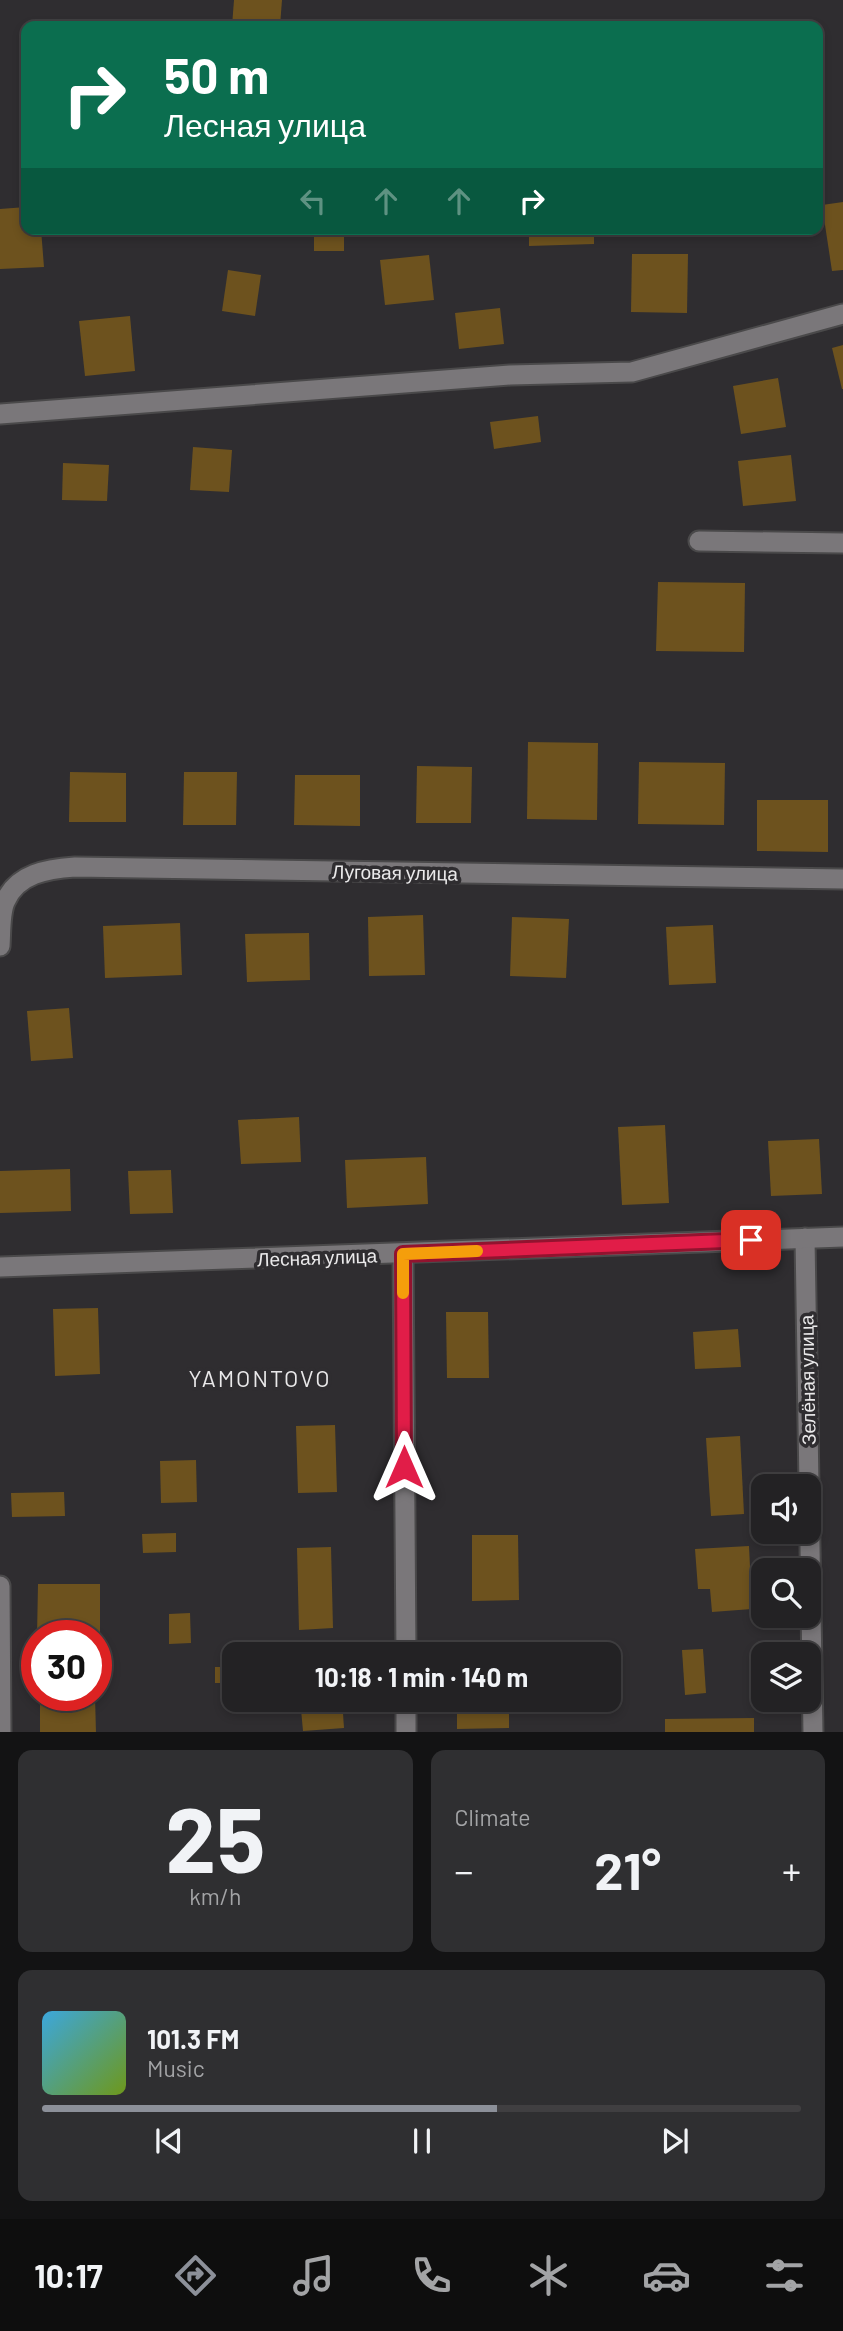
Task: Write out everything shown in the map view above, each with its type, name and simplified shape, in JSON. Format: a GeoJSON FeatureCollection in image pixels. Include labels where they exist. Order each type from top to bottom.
{"type":"FeatureCollection","features":[{"type":"Feature","properties":{"kind":"street"},"geometry":{"type":"LineString","coordinates":[[0,414],[510,375],[632,372],[843,314]]}},
{"type":"Feature","properties":{"kind":"street"},"geometry":{"type":"LineString","coordinates":[[699,541],[843,543]]}},
{"type":"Feature","properties":{"kind":"street","name":"Луговая улица"},"geometry":{"type":"LineString","coordinates":[[0,946],[4,903],[17,884],[44,870],[75,867],[843,879]]}},
{"type":"Feature","properties":{"kind":"street","name":"Лесная улица"},"geometry":{"type":"LineString","coordinates":[[0,1267],[843,1237]]}},
{"type":"Feature","properties":{"kind":"street","name":"Зелёная улица"},"geometry":{"type":"LineString","coordinates":[[805,1238],[813,1732]]}},
{"type":"Feature","properties":{"kind":"street"},"geometry":{"type":"LineString","coordinates":[[403,1254],[406,1642]]}},
{"type":"Feature","properties":{"kind":"street"},"geometry":{"type":"LineString","coordinates":[[0,1586],[1,1732]]}},
{"type":"Feature","properties":{"kind":"street"},"geometry":{"type":"LineString","coordinates":[[406,1712],[406,1732]]}},
{"type":"Feature","properties":{"kind":"building"},"geometry":{"type":"Polygon","coordinates":[[[234,0],[282,0],[280,21],[232,21],[234,0]]]}},
{"type":"Feature","properties":{"kind":"building"},"geometry":{"type":"Polygon","coordinates":[[[843,202],[843,270],[832,271],[823,205],[843,202]]]}},
{"type":"Feature","properties":{"kind":"building"},"geometry":{"type":"Polygon","coordinates":[[[21,207],[21,235],[41,235],[44,267],[0,269],[0,209],[21,207]]]}},
{"type":"Feature","properties":{"kind":"building"},"geometry":{"type":"Polygon","coordinates":[[[314,235],[344,235],[344,251],[314,251],[314,235]]]}},
{"type":"Feature","properties":{"kind":"building"},"geometry":{"type":"Polygon","coordinates":[[[529,235],[594,235],[594,244],[529,246],[529,235]]]}},
{"type":"Feature","properties":{"kind":"building"},"geometry":{"type":"Polygon","coordinates":[[[632,254],[688,254],[687,313],[631,312],[632,254]]]}},
{"type":"Feature","properties":{"kind":"building"},"geometry":{"type":"Polygon","coordinates":[[[429,255],[434,300],[385,305],[380,260],[429,255]]]}},
{"type":"Feature","properties":{"kind":"building"},"geometry":{"type":"Polygon","coordinates":[[[228,270],[261,275],[255,316],[222,311],[228,270]]]}},
{"type":"Feature","properties":{"kind":"building"},"geometry":{"type":"Polygon","coordinates":[[[500,308],[504,344],[459,349],[455,313],[500,308]]]}},
{"type":"Feature","properties":{"kind":"building"},"geometry":{"type":"Polygon","coordinates":[[[130,316],[135,371],[85,376],[79,321],[130,316]]]}},
{"type":"Feature","properties":{"kind":"building"},"geometry":{"type":"Polygon","coordinates":[[[843,345],[843,389],[842,389],[832,348],[843,345]]]}},
{"type":"Feature","properties":{"kind":"building"},"geometry":{"type":"Polygon","coordinates":[[[778,378],[786,427],[741,434],[733,386],[778,378]]]}},
{"type":"Feature","properties":{"kind":"building"},"geometry":{"type":"Polygon","coordinates":[[[538,416],[541,442],[494,449],[490,422],[538,416]]]}},
{"type":"Feature","properties":{"kind":"building"},"geometry":{"type":"Polygon","coordinates":[[[193,447],[232,450],[229,492],[190,490],[193,447]]]}},
{"type":"Feature","properties":{"kind":"building"},"geometry":{"type":"Polygon","coordinates":[[[791,455],[796,501],[743,506],[738,461],[791,455]]]}},
{"type":"Feature","properties":{"kind":"building"},"geometry":{"type":"Polygon","coordinates":[[[63,463],[109,465],[107,501],[62,500],[63,463]]]}},
{"type":"Feature","properties":{"kind":"building"},"geometry":{"type":"Polygon","coordinates":[[[658,582],[745,583],[744,652],[656,651],[658,582]]]}},
{"type":"Feature","properties":{"kind":"building"},"geometry":{"type":"Polygon","coordinates":[[[528,742],[598,743],[597,820],[527,819],[528,742]]]}},
{"type":"Feature","properties":{"kind":"building"},"geometry":{"type":"Polygon","coordinates":[[[639,762],[725,763],[724,825],[638,824],[639,762]]]}},
{"type":"Feature","properties":{"kind":"building"},"geometry":{"type":"Polygon","coordinates":[[[417,766],[472,767],[471,823],[416,823],[417,766]]]}},
{"type":"Feature","properties":{"kind":"building"},"geometry":{"type":"Polygon","coordinates":[[[70,772],[126,773],[126,822],[69,822],[70,772]]]}},
{"type":"Feature","properties":{"kind":"building"},"geometry":{"type":"Polygon","coordinates":[[[184,772],[237,772],[236,825],[183,825],[184,772]]]}},
{"type":"Feature","properties":{"kind":"building"},"geometry":{"type":"Polygon","coordinates":[[[295,775],[360,775],[360,826],[294,825],[295,775]]]}},
{"type":"Feature","properties":{"kind":"building"},"geometry":{"type":"Polygon","coordinates":[[[757,800],[828,800],[828,852],[757,851],[757,800]]]}},
{"type":"Feature","properties":{"kind":"building"},"geometry":{"type":"Polygon","coordinates":[[[423,915],[425,975],[369,976],[368,917],[423,915]]]}},
{"type":"Feature","properties":{"kind":"building"},"geometry":{"type":"Polygon","coordinates":[[[512,917],[569,919],[566,978],[510,976],[512,917]]]}},
{"type":"Feature","properties":{"kind":"building"},"geometry":{"type":"Polygon","coordinates":[[[180,923],[182,975],[105,978],[103,926],[180,923]]]}},
{"type":"Feature","properties":{"kind":"building"},"geometry":{"type":"Polygon","coordinates":[[[713,925],[716,983],[669,985],[666,927],[713,925]]]}},
{"type":"Feature","properties":{"kind":"building"},"geometry":{"type":"Polygon","coordinates":[[[309,933],[310,980],[247,982],[245,934],[309,933]]]}},
{"type":"Feature","properties":{"kind":"building"},"geometry":{"type":"Polygon","coordinates":[[[69,1008],[73,1058],[31,1061],[27,1011],[69,1008]]]}},
{"type":"Feature","properties":{"kind":"building"},"geometry":{"type":"Polygon","coordinates":[[[299,1117],[301,1162],[241,1164],[238,1120],[299,1117]]]}},
{"type":"Feature","properties":{"kind":"building"},"geometry":{"type":"Polygon","coordinates":[[[665,1125],[669,1203],[622,1205],[618,1127],[665,1125]]]}},
{"type":"Feature","properties":{"kind":"building"},"geometry":{"type":"Polygon","coordinates":[[[819,1139],[822,1194],[771,1196],[768,1141],[819,1139]]]}},
{"type":"Feature","properties":{"kind":"building"},"geometry":{"type":"Polygon","coordinates":[[[426,1157],[428,1204],[347,1208],[345,1160],[426,1157]]]}},
{"type":"Feature","properties":{"kind":"building"},"geometry":{"type":"Polygon","coordinates":[[[70,1169],[71,1211],[0,1213],[0,1171],[70,1169]]]}},
{"type":"Feature","properties":{"kind":"building"},"geometry":{"type":"Polygon","coordinates":[[[171,1170],[173,1213],[130,1214],[128,1171],[171,1170]]]}},
{"type":"Feature","properties":{"kind":"building"},"geometry":{"type":"Polygon","coordinates":[[[98,1308],[100,1374],[55,1376],[53,1309],[98,1308]]]}},
{"type":"Feature","properties":{"kind":"building"},"geometry":{"type":"Polygon","coordinates":[[[446,1312],[488,1312],[489,1378],[447,1378],[446,1312]]]}},
{"type":"Feature","properties":{"kind":"building"},"geometry":{"type":"Polygon","coordinates":[[[738,1329],[741,1367],[695,1369],[693,1332],[738,1329]]]}},
{"type":"Feature","properties":{"kind":"building"},"geometry":{"type":"Polygon","coordinates":[[[335,1425],[337,1492],[298,1493],[296,1426],[335,1425]]]}},
{"type":"Feature","properties":{"kind":"building"},"geometry":{"type":"Polygon","coordinates":[[[740,1436],[744,1514],[711,1516],[706,1438],[740,1436]]]}},
{"type":"Feature","properties":{"kind":"building"},"geometry":{"type":"Polygon","coordinates":[[[196,1460],[197,1502],[161,1503],[160,1461],[196,1460]]]}},
{"type":"Feature","properties":{"kind":"building"},"geometry":{"type":"Polygon","coordinates":[[[64,1492],[65,1516],[12,1517],[11,1493],[64,1492]]]}},
{"type":"Feature","properties":{"kind":"building"},"geometry":{"type":"Polygon","coordinates":[[[176,1533],[176,1552],[143,1553],[142,1534],[176,1533]]]}},
{"type":"Feature","properties":{"kind":"building"},"geometry":{"type":"Polygon","coordinates":[[[472,1535],[518,1535],[519,1600],[472,1601],[472,1535]]]}},
{"type":"Feature","properties":{"kind":"building"},"geometry":{"type":"Polygon","coordinates":[[[749,1546],[751,1609],[712,1612],[710,1589],[698,1589],[695,1549],[749,1546]]]}},
{"type":"Feature","properties":{"kind":"building"},"geometry":{"type":"Polygon","coordinates":[[[331,1547],[333,1628],[299,1630],[297,1548],[331,1547]]]}},
{"type":"Feature","properties":{"kind":"building"},"geometry":{"type":"Polygon","coordinates":[[[38,1584],[100,1584],[100,1620],[37,1620],[38,1584]]]}},
{"type":"Feature","properties":{"kind":"building"},"geometry":{"type":"Polygon","coordinates":[[[190,1613],[191,1643],[169,1644],[169,1614],[190,1613]]]}},
{"type":"Feature","properties":{"kind":"building"},"geometry":{"type":"Polygon","coordinates":[[[703,1649],[706,1693],[685,1695],[682,1650],[703,1649]]]}},
{"type":"Feature","properties":{"kind":"building"},"geometry":{"type":"Polygon","coordinates":[[[215,1667],[222,1667],[222,1683],[215,1683],[215,1667]]]}},
{"type":"Feature","properties":{"kind":"building"},"geometry":{"type":"Polygon","coordinates":[[[40,1711],[95,1711],[96,1732],[40,1732],[40,1711]]]}},
{"type":"Feature","properties":{"kind":"building"},"geometry":{"type":"Polygon","coordinates":[[[301,1712],[343,1712],[344,1728],[303,1731],[301,1712]]]}},
{"type":"Feature","properties":{"kind":"building"},"geometry":{"type":"Polygon","coordinates":[[[457,1712],[509,1712],[509,1728],[457,1729],[457,1712]]]}},
{"type":"Feature","properties":{"kind":"building"},"geometry":{"type":"Polygon","coordinates":[[[754,1718],[754,1732],[665,1732],[665,1719],[754,1718]]]}},
{"type":"Feature","properties":{"kind":"slow traffic"},"geometry":{"type":"LineString","coordinates":[[403,1293],[403,1254],[477,1251]]}},
{"type":"Feature","properties":{"kind":"district","name":"YAMONTOVO"},"geometry":{"type":"Point","coordinates":[260,1378]}},
{"type":"Feature","properties":{"kind":"route"},"geometry":{"type":"LineString","coordinates":[[404,1467],[403,1254],[751,1240]]}}]}
